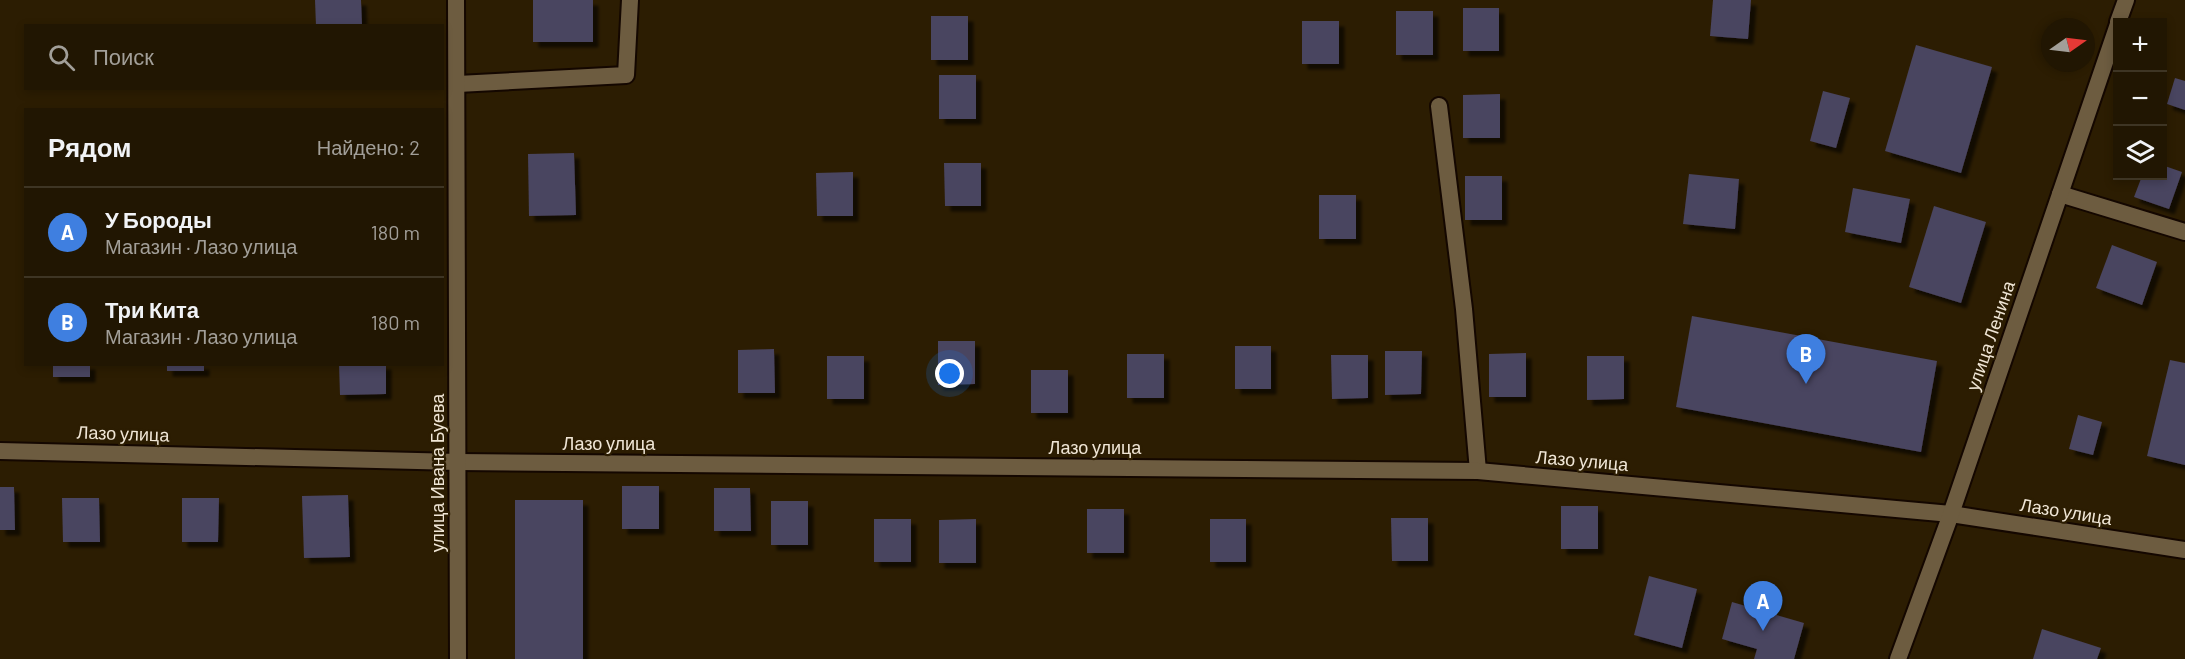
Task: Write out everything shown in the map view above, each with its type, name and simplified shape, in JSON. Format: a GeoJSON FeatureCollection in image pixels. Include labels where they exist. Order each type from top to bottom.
{"type":"FeatureCollection","features":[{"type":"Feature","properties":{"kind":"street","name":"улица Ивана Буева"},"geometry":{"type":"LineString","coordinates":[[456,0],[458,659]]}},
{"type":"Feature","properties":{"kind":"street"},"geometry":{"type":"LineString","coordinates":[[458,84],[626,75],[630,0]]}},
{"type":"Feature","properties":{"kind":"street","name":"улица Ленина"},"geometry":{"type":"LineString","coordinates":[[2120,18],[2126,0]]}},
{"type":"Feature","properties":{"kind":"street","name":"улица Ленина"},"geometry":{"type":"LineString","coordinates":[[1898,659],[1951,514],[2113,38]]}},
{"type":"Feature","properties":{"kind":"street"},"geometry":{"type":"LineString","coordinates":[[1439,106],[1464,309],[1478,471]]}},
{"type":"Feature","properties":{"kind":"street"},"geometry":{"type":"LineString","coordinates":[[2060,194],[2185,232]]}},
{"type":"Feature","properties":{"kind":"street","name":"Лазо улица"},"geometry":{"type":"LineString","coordinates":[[0,451],[458,462],[1478,471],[1951,514],[2185,550]]}},
{"type":"Feature","properties":{"kind":"building"},"geometry":{"type":"Polygon","coordinates":[[[315,0],[361,0],[362,24],[316,24],[315,0]]]}},
{"type":"Feature","properties":{"kind":"building"},"geometry":{"type":"Polygon","coordinates":[[[533,0],[593,0],[593,42],[533,42],[533,0]]]}},
{"type":"Feature","properties":{"kind":"building"},"geometry":{"type":"Polygon","coordinates":[[[1713,0],[1751,0],[1748,39],[1710,36],[1713,0]]]}},
{"type":"Feature","properties":{"kind":"building"},"geometry":{"type":"Polygon","coordinates":[[[1463,8],[1499,8],[1499,51],[1463,51],[1463,8]]]}},
{"type":"Feature","properties":{"kind":"building"},"geometry":{"type":"Polygon","coordinates":[[[1396,11],[1433,11],[1433,55],[1396,55],[1396,11]]]}},
{"type":"Feature","properties":{"kind":"building"},"geometry":{"type":"Polygon","coordinates":[[[931,16],[968,16],[968,60],[931,60],[931,16]]]}},
{"type":"Feature","properties":{"kind":"building"},"geometry":{"type":"Polygon","coordinates":[[[1302,21],[1339,21],[1339,64],[1302,64],[1302,21]]]}},
{"type":"Feature","properties":{"kind":"building"},"geometry":{"type":"Polygon","coordinates":[[[1916,45],[1992,67],[1961,173],[1885,151],[1916,45]]]}},
{"type":"Feature","properties":{"kind":"building"},"geometry":{"type":"Polygon","coordinates":[[[939,75],[976,75],[976,119],[939,119],[939,75]]]}},
{"type":"Feature","properties":{"kind":"building"},"geometry":{"type":"Polygon","coordinates":[[[2175,78],[2185,81],[2185,110],[2167,104],[2175,78]]]}},
{"type":"Feature","properties":{"kind":"building"},"geometry":{"type":"Polygon","coordinates":[[[1823,91],[1850,98],[1836,148],[1810,141],[1823,91]]]}},
{"type":"Feature","properties":{"kind":"building"},"geometry":{"type":"Polygon","coordinates":[[[1500,94],[1500,138],[1463,138],[1463,95],[1500,94]]]}},
{"type":"Feature","properties":{"kind":"building"},"geometry":{"type":"Polygon","coordinates":[[[574,153],[576,215],[529,216],[528,154],[574,153]]]}},
{"type":"Feature","properties":{"kind":"building"},"geometry":{"type":"Polygon","coordinates":[[[944,163],[981,163],[981,206],[945,206],[944,163]]]}},
{"type":"Feature","properties":{"kind":"building"},"geometry":{"type":"Polygon","coordinates":[[[2167,167],[2182,172],[2169,209],[2134,197],[2140,180],[2167,180],[2167,167]]]}},
{"type":"Feature","properties":{"kind":"building"},"geometry":{"type":"Polygon","coordinates":[[[853,172],[853,216],[817,216],[816,173],[853,172]]]}},
{"type":"Feature","properties":{"kind":"building"},"geometry":{"type":"Polygon","coordinates":[[[1689,174],[1739,179],[1735,229],[1683,224],[1689,174]]]}},
{"type":"Feature","properties":{"kind":"building"},"geometry":{"type":"Polygon","coordinates":[[[1465,176],[1502,176],[1502,220],[1465,220],[1465,176]]]}},
{"type":"Feature","properties":{"kind":"building"},"geometry":{"type":"Polygon","coordinates":[[[1853,188],[1910,199],[1901,243],[1845,232],[1853,188]]]}},
{"type":"Feature","properties":{"kind":"building"},"geometry":{"type":"Polygon","coordinates":[[[1319,195],[1356,195],[1356,239],[1319,239],[1319,195]]]}},
{"type":"Feature","properties":{"kind":"building"},"geometry":{"type":"Polygon","coordinates":[[[1934,206],[1986,222],[1961,303],[1909,287],[1934,206]]]}},
{"type":"Feature","properties":{"kind":"building"},"geometry":{"type":"Polygon","coordinates":[[[2112,245],[2157,262],[2142,305],[2096,288],[2112,245]]]}},
{"type":"Feature","properties":{"kind":"building"},"geometry":{"type":"Polygon","coordinates":[[[1692,316],[1937,361],[1921,452],[1676,407],[1692,316]]]}},
{"type":"Feature","properties":{"kind":"building"},"geometry":{"type":"Polygon","coordinates":[[[938,341],[975,341],[975,384],[938,385],[938,341]]]}},
{"type":"Feature","properties":{"kind":"building"},"geometry":{"type":"Polygon","coordinates":[[[1235,346],[1271,346],[1271,389],[1235,389],[1235,346]]]}},
{"type":"Feature","properties":{"kind":"building"},"geometry":{"type":"Polygon","coordinates":[[[774,349],[775,393],[738,393],[738,350],[774,349]]]}},
{"type":"Feature","properties":{"kind":"building"},"geometry":{"type":"Polygon","coordinates":[[[1385,351],[1422,351],[1421,394],[1385,395],[1385,351]]]}},
{"type":"Feature","properties":{"kind":"building"},"geometry":{"type":"Polygon","coordinates":[[[1526,353],[1526,397],[1489,397],[1489,354],[1526,353]]]}},
{"type":"Feature","properties":{"kind":"building"},"geometry":{"type":"Polygon","coordinates":[[[1127,354],[1164,354],[1164,398],[1127,398],[1127,354]]]}},
{"type":"Feature","properties":{"kind":"building"},"geometry":{"type":"Polygon","coordinates":[[[1331,355],[1368,355],[1368,398],[1332,399],[1331,355]]]}},
{"type":"Feature","properties":{"kind":"building"},"geometry":{"type":"Polygon","coordinates":[[[827,356],[864,356],[864,399],[827,399],[827,356]]]}},
{"type":"Feature","properties":{"kind":"building"},"geometry":{"type":"Polygon","coordinates":[[[1587,356],[1624,356],[1624,399],[1587,400],[1587,356]]]}},
{"type":"Feature","properties":{"kind":"building"},"geometry":{"type":"Polygon","coordinates":[[[2170,360],[2185,363],[2185,465],[2147,456],[2170,360]]]}},
{"type":"Feature","properties":{"kind":"building"},"geometry":{"type":"Polygon","coordinates":[[[53,366],[90,366],[90,377],[53,377],[53,366]]]}},
{"type":"Feature","properties":{"kind":"building"},"geometry":{"type":"Polygon","coordinates":[[[167,366],[204,366],[204,371],[167,371],[167,366]]]}},
{"type":"Feature","properties":{"kind":"building"},"geometry":{"type":"Polygon","coordinates":[[[339,366],[386,366],[386,394],[340,395],[339,366]]]}},
{"type":"Feature","properties":{"kind":"building"},"geometry":{"type":"Polygon","coordinates":[[[1031,370],[1068,370],[1068,413],[1031,413],[1031,370]]]}},
{"type":"Feature","properties":{"kind":"building"},"geometry":{"type":"Polygon","coordinates":[[[2078,415],[2102,422],[2093,455],[2069,449],[2078,415]]]}},
{"type":"Feature","properties":{"kind":"building"},"geometry":{"type":"Polygon","coordinates":[[[622,486],[659,486],[659,529],[622,529],[622,486]]]}},
{"type":"Feature","properties":{"kind":"building"},"geometry":{"type":"Polygon","coordinates":[[[0,487],[14,487],[15,530],[0,530],[0,487]]]}},
{"type":"Feature","properties":{"kind":"building"},"geometry":{"type":"Polygon","coordinates":[[[714,488],[750,488],[751,531],[714,531],[714,488]]]}},
{"type":"Feature","properties":{"kind":"building"},"geometry":{"type":"Polygon","coordinates":[[[348,495],[350,557],[304,558],[302,496],[348,495]]]}},
{"type":"Feature","properties":{"kind":"building"},"geometry":{"type":"Polygon","coordinates":[[[62,498],[99,498],[100,542],[63,542],[62,498]]]}},
{"type":"Feature","properties":{"kind":"building"},"geometry":{"type":"Polygon","coordinates":[[[182,498],[219,498],[218,542],[182,542],[182,498]]]}},
{"type":"Feature","properties":{"kind":"building"},"geometry":{"type":"Polygon","coordinates":[[[515,500],[583,500],[583,659],[515,659],[515,500]]]}},
{"type":"Feature","properties":{"kind":"building"},"geometry":{"type":"Polygon","coordinates":[[[771,501],[808,501],[808,545],[771,545],[771,501]]]}},
{"type":"Feature","properties":{"kind":"building"},"geometry":{"type":"Polygon","coordinates":[[[1561,506],[1598,506],[1598,549],[1561,549],[1561,506]]]}},
{"type":"Feature","properties":{"kind":"building"},"geometry":{"type":"Polygon","coordinates":[[[1087,509],[1124,509],[1124,553],[1087,553],[1087,509]]]}},
{"type":"Feature","properties":{"kind":"building"},"geometry":{"type":"Polygon","coordinates":[[[1391,518],[1428,518],[1428,561],[1392,561],[1391,518]]]}},
{"type":"Feature","properties":{"kind":"building"},"geometry":{"type":"Polygon","coordinates":[[[874,519],[911,519],[911,562],[874,562],[874,519]]]}},
{"type":"Feature","properties":{"kind":"building"},"geometry":{"type":"Polygon","coordinates":[[[976,519],[976,563],[939,563],[939,520],[976,519]]]}},
{"type":"Feature","properties":{"kind":"building"},"geometry":{"type":"Polygon","coordinates":[[[1210,519],[1246,519],[1246,562],[1210,562],[1210,519]]]}},
{"type":"Feature","properties":{"kind":"building"},"geometry":{"type":"Polygon","coordinates":[[[1649,576],[1697,589],[1682,648],[1634,635],[1649,576]]]}},
{"type":"Feature","properties":{"kind":"building"},"geometry":{"type":"Polygon","coordinates":[[[1732,602],[1804,623],[1794,659],[1754,659],[1757,649],[1722,639],[1732,602]]]}},
{"type":"Feature","properties":{"kind":"building"},"geometry":{"type":"Polygon","coordinates":[[[2042,629],[2101,648],[2097,659],[2033,659],[2042,629]]]}},
{"type":"Feature","properties":{"kind":"place","name":"Три Кита"},"geometry":{"type":"Point","coordinates":[1806,384]}},
{"type":"Feature","properties":{"kind":"place","name":"У Бороды"},"geometry":{"type":"Point","coordinates":[1763,631]}}]}
